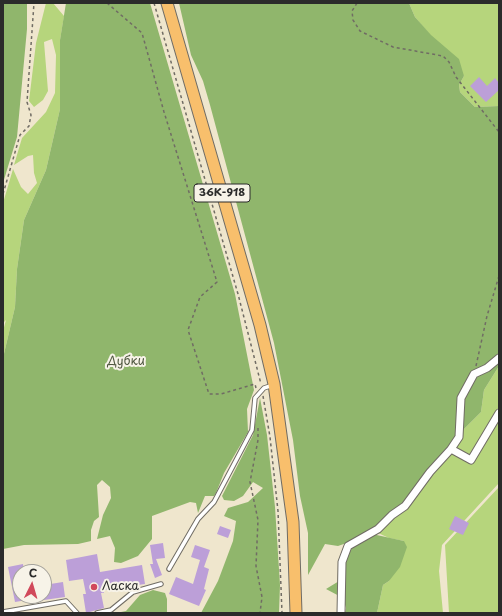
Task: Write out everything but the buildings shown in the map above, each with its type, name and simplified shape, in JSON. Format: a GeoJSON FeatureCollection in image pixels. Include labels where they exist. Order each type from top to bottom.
{"type":"FeatureCollection","features":[{"type":"Feature","properties":{"kind":"main road","name":"36К-918"},"geometry":{"type":"LineString","coordinates":[[167,3],[260,324],[274,384],[293,522],[296,613]]}},
{"type":"Feature","properties":{"kind":"street"},"geometry":{"type":"LineString","coordinates":[[341,613],[342,562],[348,546],[378,529],[392,515],[405,506],[430,472],[451,449],[459,437],[460,398],[474,374],[487,368],[499,358]]}},
{"type":"Feature","properties":{"kind":"street"},"geometry":{"type":"LineString","coordinates":[[451,449],[471,460],[499,413]]}},
{"type":"Feature","properties":{"kind":"lane"},"geometry":{"type":"LineString","coordinates":[[169,569],[198,519],[214,502],[252,430],[255,398],[262,390],[274,384]]}},
{"type":"Feature","properties":{"kind":"lane"},"geometry":{"type":"LineString","coordinates":[[97,613],[111,610],[134,592],[161,584]]}},
{"type":"Feature","properties":{"kind":"lane"},"geometry":{"type":"LineString","coordinates":[[3,612],[66,601],[77,613]]}},
{"type":"Feature","properties":{"kind":"path"},"geometry":{"type":"LineString","coordinates":[[3,194],[20,135],[29,126],[31,115],[27,102],[34,3]]}},
{"type":"Feature","properties":{"kind":"path"},"geometry":{"type":"LineString","coordinates":[[107,3],[142,33],[164,112],[217,282],[200,297],[188,330],[209,394],[222,394],[255,384],[258,395]]}},
{"type":"Feature","properties":{"kind":"path"},"geometry":{"type":"LineString","coordinates":[[154,3],[238,294],[262,390],[270,437],[278,511],[282,613]]}},
{"type":"Feature","properties":{"kind":"path"},"geometry":{"type":"LineString","coordinates":[[358,3],[352,11],[353,20],[360,31],[393,47],[443,56],[449,62],[456,77],[499,132]]}},
{"type":"Feature","properties":{"kind":"path"},"geometry":{"type":"LineString","coordinates":[[474,374],[487,316],[499,276]]}},
{"type":"Feature","properties":{"kind":"path"},"geometry":{"type":"LineString","coordinates":[[258,425],[258,440],[250,482],[258,520],[256,566],[262,597],[260,613]]}},
{"type":"Feature","properties":{"kind":"green space"},"geometry":{"type":"Polygon","coordinates":[[[3,3],[27,3],[27,29],[17,137],[3,183],[3,3]]]}},
{"type":"Feature","properties":{"kind":"green space"},"geometry":{"type":"Polygon","coordinates":[[[46,3],[53,3],[64,16],[60,40],[60,109],[46,170],[24,220],[17,269],[15,307],[3,358],[3,331],[6,320],[3,323],[3,203],[13,169],[21,187],[28,194],[37,183],[34,173],[33,155],[28,156],[14,165],[22,138],[46,112],[55,93],[56,55],[52,39],[44,42],[48,91],[43,100],[34,107],[29,101],[36,43],[46,3]]]}},
{"type":"Feature","properties":{"kind":"green space","name":"Дубки"},"geometry":{"type":"Polygon","coordinates":[[[66,3],[150,3],[235,294],[254,390],[247,409],[248,432],[224,473],[214,496],[205,496],[198,513],[196,503],[190,502],[152,516],[152,539],[138,556],[121,563],[114,562],[115,548],[110,536],[97,539],[103,515],[111,498],[110,487],[102,480],[97,485],[99,517],[94,521],[91,530],[91,541],[78,544],[24,545],[3,549],[3,358],[15,307],[17,269],[24,220],[46,170],[60,109],[60,40],[66,3]]]}},
{"type":"Feature","properties":{"kind":"green space"},"geometry":{"type":"Polygon","coordinates":[[[179,3],[409,3],[415,17],[431,35],[459,59],[464,76],[459,85],[460,92],[475,107],[499,106],[499,366],[484,390],[481,412],[461,432],[393,517],[355,540],[338,546],[325,544],[308,575],[308,533],[300,496],[293,440],[274,343],[210,105],[203,81],[191,55],[179,3]]]}},
{"type":"Feature","properties":{"kind":"green space"},"geometry":{"type":"Polygon","coordinates":[[[409,3],[499,4],[499,106],[475,107],[460,92],[459,85],[464,76],[415,17],[409,3]]]}},
{"type":"Feature","properties":{"kind":"green space"},"geometry":{"type":"Polygon","coordinates":[[[499,366],[499,483],[442,545],[439,571],[443,613],[377,613],[383,585],[389,581],[404,541],[389,538],[378,533],[461,432],[481,412],[484,390],[499,366]]]}},
{"type":"Feature","properties":{"kind":"green space"},"geometry":{"type":"Polygon","coordinates":[[[260,398],[267,435],[275,507],[280,585],[279,613],[201,613],[218,581],[233,541],[236,521],[224,516],[228,508],[248,502],[263,488],[253,482],[243,496],[234,501],[224,500],[222,496],[253,435],[260,398]]]}},
{"type":"Feature","properties":{"kind":"green space"},"geometry":{"type":"Polygon","coordinates":[[[499,487],[499,613],[449,613],[445,545],[499,487]]]}},
{"type":"Feature","properties":{"kind":"green space"},"geometry":{"type":"Polygon","coordinates":[[[372,534],[404,541],[407,547],[400,567],[389,581],[383,585],[377,613],[345,613],[346,608],[343,598],[326,589],[344,578],[343,557],[355,544],[372,534]]]}},
{"type":"Feature","properties":{"kind":"green space"},"geometry":{"type":"Polygon","coordinates":[[[153,590],[165,593],[167,599],[167,613],[116,613],[126,611],[140,595],[153,590]]]}},
{"type":"Feature","properties":{"kind":"place","name":"Ласка"},"geometry":{"type":"Point","coordinates":[94,587]}}]}
